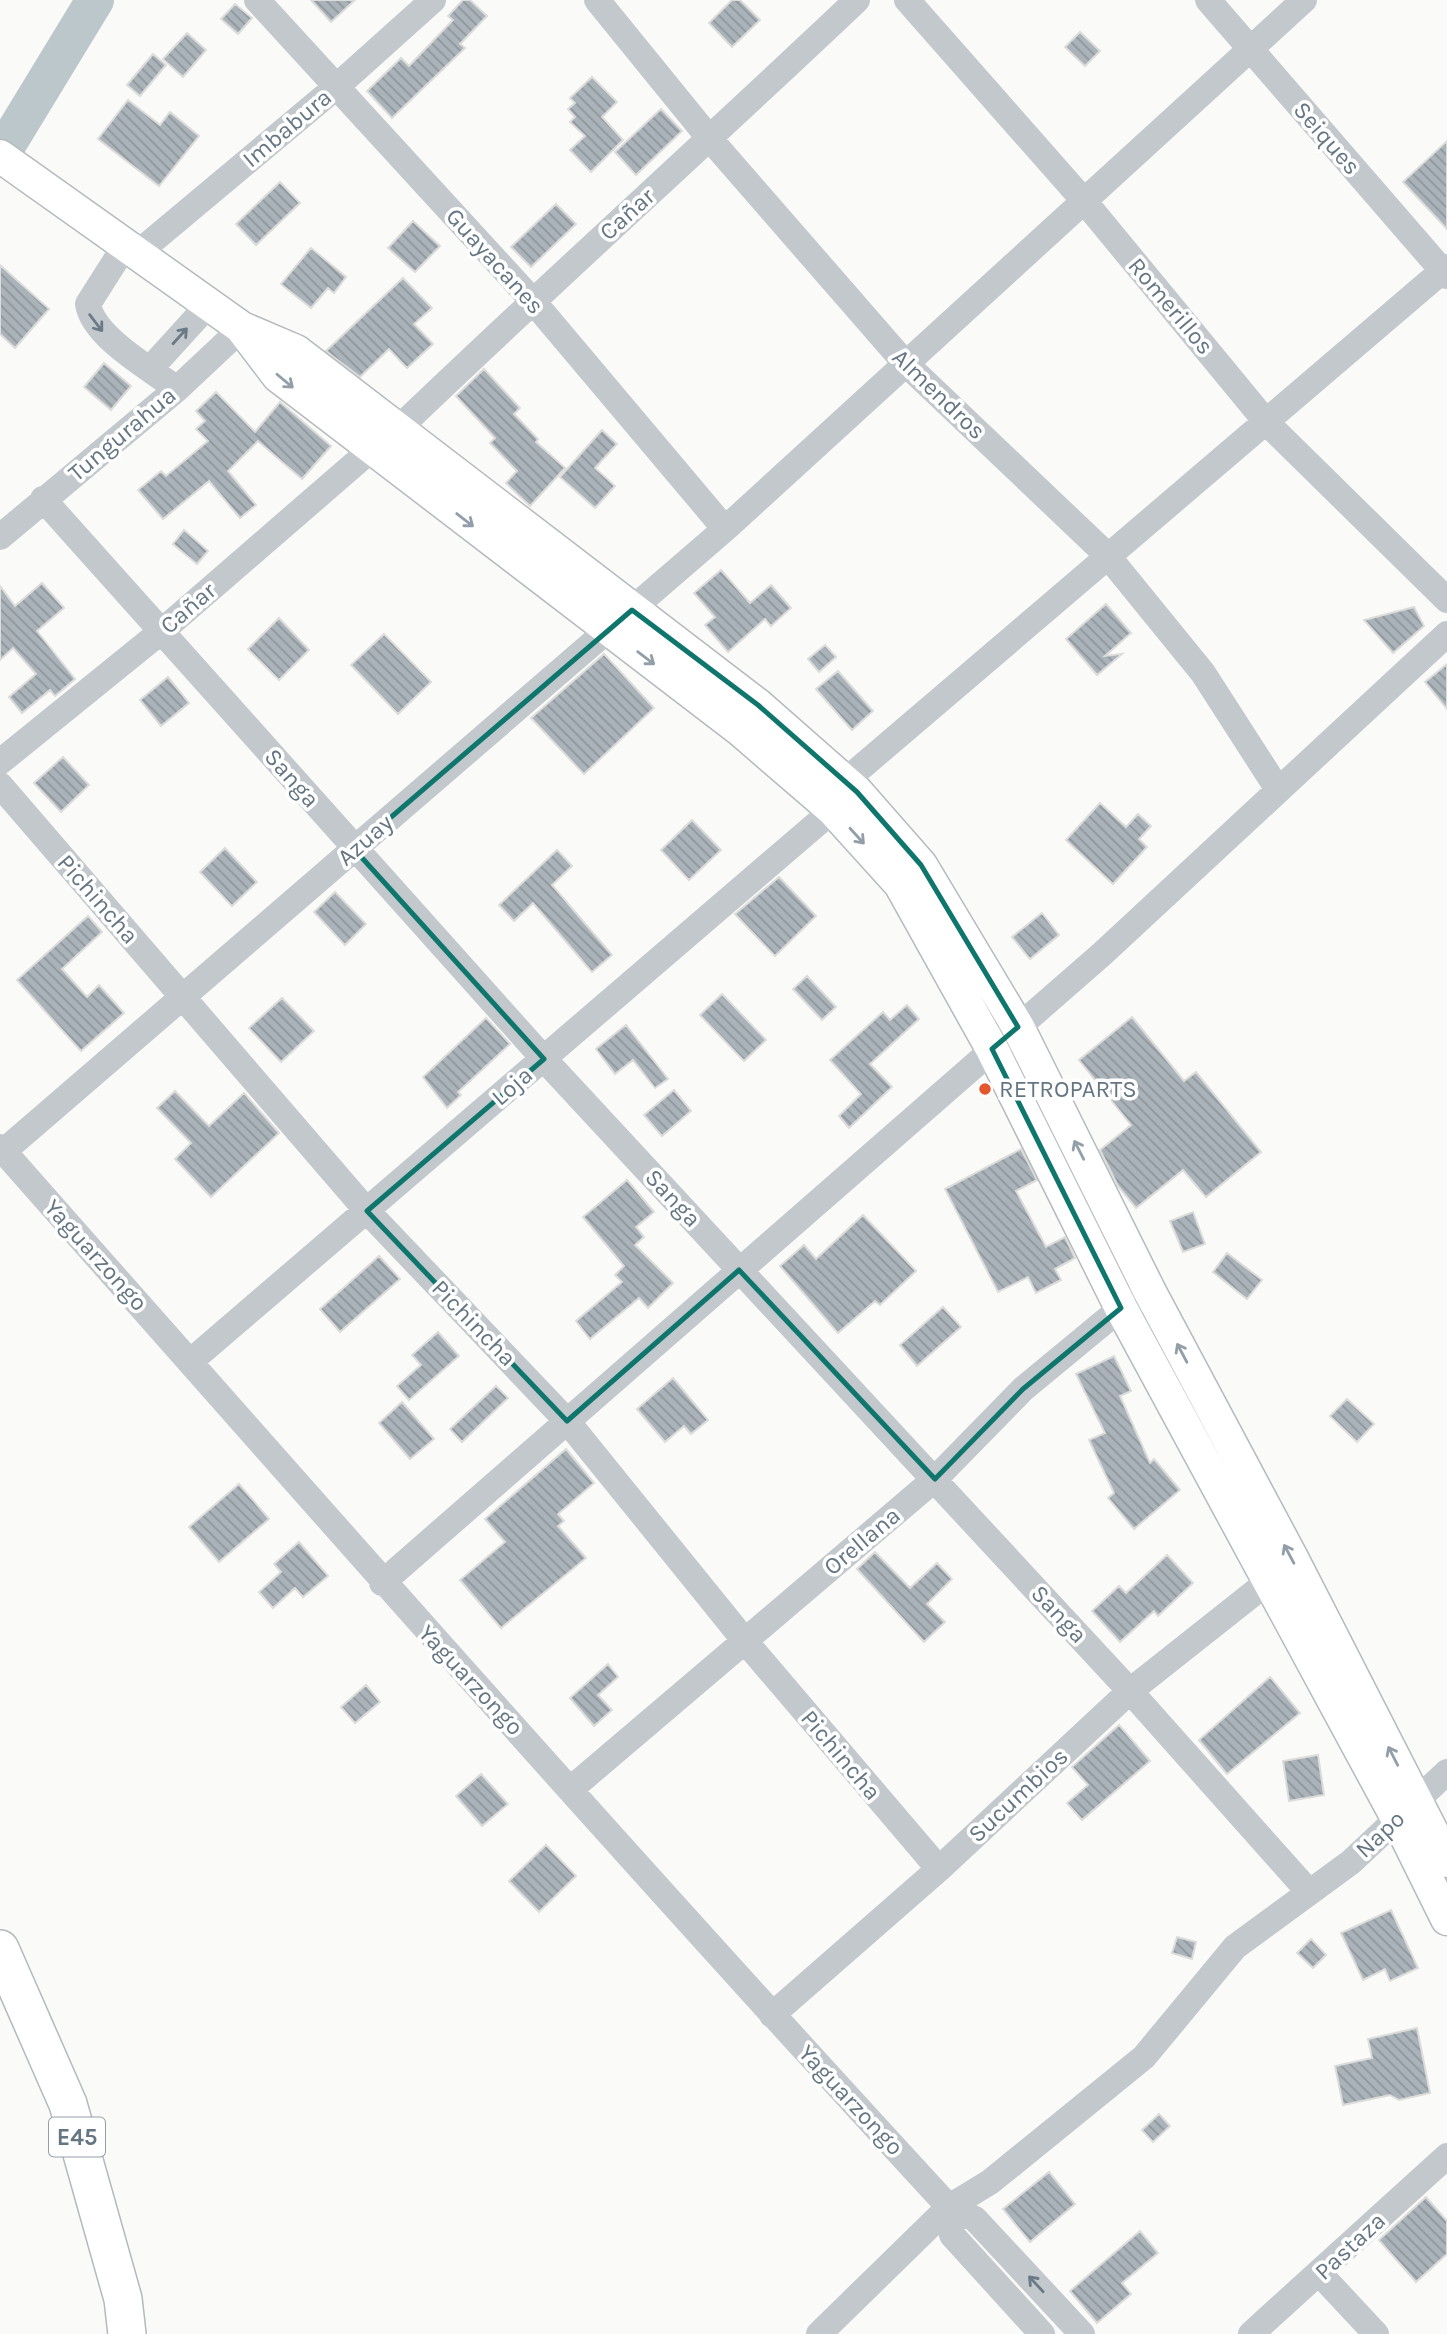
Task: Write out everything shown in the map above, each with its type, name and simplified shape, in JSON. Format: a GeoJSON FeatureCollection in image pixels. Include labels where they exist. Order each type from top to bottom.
{"type":"FeatureCollection","features":[{"type":"Feature","properties":{"kind":"highway","name":"E45"},"geometry":{"type":"LineString","coordinates":[[0,1950],[68,2104],[123,2299],[127,2334]]}},
{"type":"Feature","properties":{"kind":"main road"},"geometry":{"type":"LineString","coordinates":[[9,163],[242,328],[296,351],[398,429],[620,620],[739,729],[833,810],[900,884],[992,1049],[1121,1308],[1269,1581],[1406,1810],[1447,1861]]}},
{"type":"Feature","properties":{"kind":"main road"},"geometry":{"type":"LineString","coordinates":[[242,328],[278,376],[373,449],[620,620],[758,705],[845,781],[921,864],[1018,1027],[1406,1810],[1447,1919]]}},
{"type":"Feature","properties":{"kind":"street","name":"Guayacanes"},"geometry":{"type":"LineString","coordinates":[[257,0],[532,300],[725,529]]}},
{"type":"Feature","properties":{"kind":"street","name":"Imbabura"},"geometry":{"type":"LineString","coordinates":[[177,389],[99,328],[89,315],[88,304],[132,248],[335,88],[433,0]]}},
{"type":"Feature","properties":{"kind":"street","name":"Almendros"},"geometry":{"type":"LineString","coordinates":[[597,0],[710,139],[905,363],[1107,555],[1203,673],[1277,788]]}},
{"type":"Feature","properties":{"kind":"street","name":"Cañar"},"geometry":{"type":"LineString","coordinates":[[398,429],[532,300],[710,139],[857,0]]}},
{"type":"Feature","properties":{"kind":"street","name":"Romerillos"},"geometry":{"type":"LineString","coordinates":[[907,0],[1085,202],[1267,422],[1447,600]]}},
{"type":"Feature","properties":{"kind":"street","name":"Seiques"},"geometry":{"type":"LineString","coordinates":[[1208,0],[1446,271]]}},
{"type":"Feature","properties":{"kind":"street","name":"Azuay"},"geometry":{"type":"LineString","coordinates":[[2,1149],[183,997],[725,529],[1304,0]]}},
{"type":"Feature","properties":{"kind":"street"},"geometry":{"type":"LineString","coordinates":[[845,781],[1107,555],[1446,271]]}},
{"type":"Feature","properties":{"kind":"street"},"geometry":{"type":"LineString","coordinates":[[150,369],[209,304]]}},
{"type":"Feature","properties":{"kind":"street","name":"Tungurahua"},"geometry":{"type":"LineString","coordinates":[[0,537],[177,389],[242,328]]}},
{"type":"Feature","properties":{"kind":"street","name":"Cañar"},"geometry":{"type":"LineString","coordinates":[[0,762],[163,630],[373,449]]}},
{"type":"Feature","properties":{"kind":"street","name":"Sanga"},"geometry":{"type":"LineString","coordinates":[[43,499],[544,1059],[1130,1691],[1309,1892]]}},
{"type":"Feature","properties":{"kind":"street"},"geometry":{"type":"LineString","coordinates":[[382,1583],[1102,954],[1277,788],[1447,634]]}},
{"type":"Feature","properties":{"kind":"street","name":"Pichincha"},"geometry":{"type":"LineString","coordinates":[[0,785],[367,1211],[567,1421],[745,1641],[939,1869]]}},
{"type":"Feature","properties":{"kind":"street","name":"Loja"},"geometry":{"type":"LineString","coordinates":[[191,1361],[833,810]]}},
{"type":"Feature","properties":{"kind":"street","name":"Yaguarzongo"},"geometry":{"type":"LineString","coordinates":[[2,1149],[191,1361],[382,1583],[572,1788],[772,2015],[949,2207],[975,2219],[1082,2334]]}},
{"type":"Feature","properties":{"kind":"street","name":"Orellana"},"geometry":{"type":"LineString","coordinates":[[572,1788],[935,1479],[1023,1389],[1121,1308],[1150,1292]]}},
{"type":"Feature","properties":{"kind":"street","name":"Sucumbios"},"geometry":{"type":"LineString","coordinates":[[772,2015],[939,1869],[1130,1691],[1269,1581]]}},
{"type":"Feature","properties":{"kind":"street","name":"Napo"},"geometry":{"type":"LineString","coordinates":[[819,2334],[949,2207],[990,2182],[1144,2057],[1235,1947],[1351,1862],[1447,1772]]}},
{"type":"Feature","properties":{"kind":"street","name":"Pastaza"},"geometry":{"type":"LineString","coordinates":[[1251,2334],[1447,2156]]}},
{"type":"Feature","properties":{"kind":"street","name":"Yaguarzongo"},"geometry":{"type":"LineString","coordinates":[[949,2207],[952,2235],[1042,2334]]}},
{"type":"Feature","properties":{"kind":"street"},"geometry":{"type":"LineString","coordinates":[[1320,2274],[1376,2334]]}},
{"type":"Feature","properties":{"kind":"highlighted area"},"geometry":{"type":"Polygon","coordinates":[[[632,610],[758,705],[857,792],[921,865],[1018,1027],[992,1049],[1121,1308],[1023,1389],[935,1479],[739,1270],[567,1421],[367,1211],[544,1059],[354,849],[632,610]]]}},
{"type":"Feature","properties":{"kind":"building"},"geometry":{"type":"Polygon","coordinates":[[[311,0],[355,0],[331,22],[311,0]]]}},
{"type":"Feature","properties":{"kind":"building"},"geometry":{"type":"Polygon","coordinates":[[[463,0],[470,0],[487,16],[460,44],[465,48],[392,118],[367,91],[401,58],[409,66],[453,20],[448,16],[463,0]]]}},
{"type":"Feature","properties":{"kind":"building"},"geometry":{"type":"Polygon","coordinates":[[[732,0],[740,0],[760,20],[732,47],[709,23],[732,0]]]}},
{"type":"Feature","properties":{"kind":"building"},"geometry":{"type":"Polygon","coordinates":[[[235,4],[252,18],[238,34],[221,19],[235,4]]]}},
{"type":"Feature","properties":{"kind":"building"},"geometry":{"type":"Polygon","coordinates":[[[1080,32],[1100,51],[1085,66],[1065,47],[1080,32]]]}},
{"type":"Feature","properties":{"kind":"building"},"geometry":{"type":"Polygon","coordinates":[[[187,33],[206,50],[183,77],[163,59],[187,33]]]}},
{"type":"Feature","properties":{"kind":"building"},"geometry":{"type":"Polygon","coordinates":[[[153,54],[166,65],[140,96],[127,85],[153,54]]]}},
{"type":"Feature","properties":{"kind":"building"},"geometry":{"type":"Polygon","coordinates":[[[592,77],[617,102],[602,117],[623,140],[591,172],[570,150],[585,136],[570,122],[575,117],[568,109],[575,103],[570,98],[592,77]]]}},
{"type":"Feature","properties":{"kind":"building"},"geometry":{"type":"Polygon","coordinates":[[[128,100],[160,125],[170,112],[199,136],[159,186],[98,139],[128,100]]]}},
{"type":"Feature","properties":{"kind":"building"},"geometry":{"type":"Polygon","coordinates":[[[661,109],[682,131],[636,175],[615,152],[661,109]]]}},
{"type":"Feature","properties":{"kind":"building"},"geometry":{"type":"Polygon","coordinates":[[[1447,141],[1447,229],[1403,182],[1447,141]]]}},
{"type":"Feature","properties":{"kind":"building"},"geometry":{"type":"Polygon","coordinates":[[[280,182],[300,203],[256,245],[236,224],[280,182]]]}},
{"type":"Feature","properties":{"kind":"building"},"geometry":{"type":"Polygon","coordinates":[[[556,204],[576,224],[531,267],[511,247],[556,204]]]}},
{"type":"Feature","properties":{"kind":"building"},"geometry":{"type":"Polygon","coordinates":[[[413,221],[440,246],[415,272],[388,248],[413,221]]]}},
{"type":"Feature","properties":{"kind":"building"},"geometry":{"type":"Polygon","coordinates":[[[311,248],[346,277],[334,293],[328,288],[311,308],[281,284],[311,248]]]}},
{"type":"Feature","properties":{"kind":"building"},"geometry":{"type":"Polygon","coordinates":[[[0,265],[49,309],[15,348],[0,334],[0,265]]]}},
{"type":"Feature","properties":{"kind":"building"},"geometry":{"type":"Polygon","coordinates":[[[403,278],[432,308],[414,324],[433,344],[407,368],[389,349],[360,377],[326,351],[403,278]]]}},
{"type":"Feature","properties":{"kind":"building"},"geometry":{"type":"Polygon","coordinates":[[[104,363],[131,386],[111,410],[84,387],[104,363]]]}},
{"type":"Feature","properties":{"kind":"building"},"geometry":{"type":"Polygon","coordinates":[[[484,369],[520,408],[514,414],[538,439],[536,442],[565,468],[530,506],[506,483],[517,471],[490,443],[495,438],[456,396],[484,369]]]}},
{"type":"Feature","properties":{"kind":"building"},"geometry":{"type":"Polygon","coordinates":[[[216,392],[255,432],[280,402],[331,446],[302,479],[258,441],[228,471],[256,505],[240,518],[209,481],[163,519],[138,490],[161,471],[166,476],[208,441],[196,429],[205,421],[196,411],[216,392]]]}},
{"type":"Feature","properties":{"kind":"building"},"geometry":{"type":"Polygon","coordinates":[[[602,430],[617,444],[595,468],[615,486],[595,508],[560,477],[602,430]]]}},
{"type":"Feature","properties":{"kind":"building"},"geometry":{"type":"Polygon","coordinates":[[[184,530],[208,551],[197,564],[173,544],[184,530]]]}},
{"type":"Feature","properties":{"kind":"building"},"geometry":{"type":"Polygon","coordinates":[[[721,570],[750,603],[771,585],[791,608],[771,626],[765,619],[728,652],[705,625],[715,617],[694,593],[721,570]]]}},
{"type":"Feature","properties":{"kind":"building"},"geometry":{"type":"Polygon","coordinates":[[[42,583],[64,608],[37,631],[75,679],[55,696],[50,690],[22,713],[9,697],[36,674],[13,648],[0,660],[0,586],[15,606],[42,583]]]}},
{"type":"Feature","properties":{"kind":"building"},"geometry":{"type":"Polygon","coordinates":[[[1106,604],[1131,633],[1105,656],[1122,654],[1097,675],[1066,639],[1106,604]]]}},
{"type":"Feature","properties":{"kind":"building"},"geometry":{"type":"Polygon","coordinates":[[[1414,607],[1424,626],[1393,653],[1364,620],[1414,607]]]}},
{"type":"Feature","properties":{"kind":"building"},"geometry":{"type":"Polygon","coordinates":[[[279,618],[309,650],[279,680],[248,649],[279,618]]]}},
{"type":"Feature","properties":{"kind":"building"},"geometry":{"type":"Polygon","coordinates":[[[384,634],[431,682],[398,714],[351,665],[384,634]]]}},
{"type":"Feature","properties":{"kind":"building"},"geometry":{"type":"Polygon","coordinates":[[[825,645],[836,657],[819,672],[808,659],[825,645]]]}},
{"type":"Feature","properties":{"kind":"building"},"geometry":{"type":"Polygon","coordinates":[[[604,654],[654,708],[584,774],[531,718],[604,654]]]}},
{"type":"Feature","properties":{"kind":"building"},"geometry":{"type":"Polygon","coordinates":[[[1447,664],[1447,709],[1425,682],[1447,664]]]}},
{"type":"Feature","properties":{"kind":"building"},"geometry":{"type":"Polygon","coordinates":[[[838,671],[873,711],[852,730],[816,689],[838,671]]]}},
{"type":"Feature","properties":{"kind":"building"},"geometry":{"type":"Polygon","coordinates":[[[168,677],[189,703],[161,726],[140,700],[168,677]]]}},
{"type":"Feature","properties":{"kind":"building"},"geometry":{"type":"Polygon","coordinates":[[[63,757],[89,785],[61,812],[34,783],[63,757]]]}},
{"type":"Feature","properties":{"kind":"building"},"geometry":{"type":"Polygon","coordinates":[[[1100,803],[1126,827],[1138,814],[1151,826],[1139,839],[1147,847],[1113,884],[1066,840],[1100,803]]]}},
{"type":"Feature","properties":{"kind":"building"},"geometry":{"type":"Polygon","coordinates":[[[692,820],[721,850],[689,880],[661,850],[692,820]]]}},
{"type":"Feature","properties":{"kind":"building"},"geometry":{"type":"Polygon","coordinates":[[[225,848],[257,882],[232,906],[200,872],[225,848]]]}},
{"type":"Feature","properties":{"kind":"building"},"geometry":{"type":"Polygon","coordinates":[[[557,850],[572,866],[552,885],[612,955],[592,972],[533,903],[514,921],[499,905],[557,850]]]}},
{"type":"Feature","properties":{"kind":"building"},"geometry":{"type":"Polygon","coordinates":[[[779,877],[816,916],[775,956],[735,914],[779,877]]]}},
{"type":"Feature","properties":{"kind":"building"},"geometry":{"type":"Polygon","coordinates":[[[335,892],[366,924],[345,945],[314,912],[335,892]]]}},
{"type":"Feature","properties":{"kind":"building"},"geometry":{"type":"Polygon","coordinates":[[[1042,913],[1059,935],[1030,959],[1012,937],[1042,913]]]}},
{"type":"Feature","properties":{"kind":"building"},"geometry":{"type":"Polygon","coordinates":[[[88,916],[102,932],[62,969],[87,997],[99,985],[124,1013],[81,1051],[17,980],[88,916]]]}},
{"type":"Feature","properties":{"kind":"building"},"geometry":{"type":"Polygon","coordinates":[[[807,976],[836,1007],[822,1020],[793,989],[807,976]]]}},
{"type":"Feature","properties":{"kind":"building"},"geometry":{"type":"Polygon","coordinates":[[[722,994],[766,1040],[744,1061],[700,1015],[722,994]]]}},
{"type":"Feature","properties":{"kind":"building"},"geometry":{"type":"Polygon","coordinates":[[[282,998],[314,1031],[281,1062],[249,1028],[282,998]]]}},
{"type":"Feature","properties":{"kind":"building"},"geometry":{"type":"Polygon","coordinates":[[[907,1005],[919,1019],[870,1064],[892,1087],[849,1128],[839,1116],[861,1094],[830,1060],[883,1012],[890,1020],[907,1005]]]}},
{"type":"Feature","properties":{"kind":"building"},"geometry":{"type":"Polygon","coordinates":[[[1132,1017],[1184,1081],[1196,1072],[1261,1152],[1206,1197],[1183,1170],[1136,1208],[1118,1186],[1100,1150],[1131,1125],[1079,1060],[1132,1017]]]}},
{"type":"Feature","properties":{"kind":"building"},"geometry":{"type":"Polygon","coordinates":[[[486,1018],[510,1044],[458,1092],[461,1095],[447,1108],[423,1077],[486,1018]]]}},
{"type":"Feature","properties":{"kind":"building"},"geometry":{"type":"Polygon","coordinates":[[[626,1025],[668,1079],[655,1088],[633,1060],[615,1074],[596,1049],[626,1025]]]}},
{"type":"Feature","properties":{"kind":"building"},"geometry":{"type":"Polygon","coordinates":[[[674,1090],[691,1111],[662,1136],[644,1115],[674,1090]]]}},
{"type":"Feature","properties":{"kind":"building"},"geometry":{"type":"Polygon","coordinates":[[[175,1091],[209,1126],[244,1093],[279,1133],[211,1197],[175,1159],[191,1143],[157,1108],[175,1091]]]}},
{"type":"Feature","properties":{"kind":"building"},"geometry":{"type":"Polygon","coordinates":[[[1021,1149],[1037,1180],[1016,1191],[1046,1247],[1065,1237],[1075,1258],[1055,1269],[1061,1280],[1036,1293],[1028,1277],[998,1292],[945,1189],[1021,1149]]]}},
{"type":"Feature","properties":{"kind":"building"},"geometry":{"type":"Polygon","coordinates":[[[627,1180],[654,1212],[636,1227],[644,1237],[635,1245],[673,1283],[648,1308],[639,1298],[590,1339],[576,1321],[622,1282],[615,1275],[624,1266],[583,1217],[627,1180]]]}},
{"type":"Feature","properties":{"kind":"building"},"geometry":{"type":"Polygon","coordinates":[[[1193,1212],[1205,1244],[1183,1252],[1170,1221],[1193,1212]]]}},
{"type":"Feature","properties":{"kind":"building"},"geometry":{"type":"Polygon","coordinates":[[[863,1215],[916,1271],[880,1305],[875,1301],[838,1333],[780,1266],[804,1245],[816,1259],[863,1215]]]}},
{"type":"Feature","properties":{"kind":"building"},"geometry":{"type":"Polygon","coordinates":[[[1227,1253],[1262,1280],[1247,1299],[1213,1272],[1227,1253]]]}},
{"type":"Feature","properties":{"kind":"building"},"geometry":{"type":"Polygon","coordinates":[[[379,1256],[400,1279],[340,1332],[320,1309],[379,1256]]]}},
{"type":"Feature","properties":{"kind":"building"},"geometry":{"type":"Polygon","coordinates":[[[943,1307],[961,1327],[917,1366],[900,1345],[943,1307]]]}},
{"type":"Feature","properties":{"kind":"building"},"geometry":{"type":"Polygon","coordinates":[[[438,1332],[459,1356],[409,1400],[397,1386],[421,1365],[412,1355],[438,1332]]]}},
{"type":"Feature","properties":{"kind":"building"},"geometry":{"type":"Polygon","coordinates":[[[1114,1356],[1131,1391],[1120,1396],[1150,1463],[1154,1459],[1180,1490],[1134,1529],[1108,1498],[1114,1493],[1089,1440],[1105,1433],[1076,1374],[1114,1356]]]}},
{"type":"Feature","properties":{"kind":"building"},"geometry":{"type":"Polygon","coordinates":[[[673,1378],[708,1420],[691,1434],[684,1426],[665,1442],[637,1409],[673,1378]]]}},
{"type":"Feature","properties":{"kind":"building"},"geometry":{"type":"Polygon","coordinates":[[[496,1386],[508,1398],[462,1442],[450,1429],[496,1386]]]}},
{"type":"Feature","properties":{"kind":"building"},"geometry":{"type":"Polygon","coordinates":[[[1347,1399],[1374,1424],[1357,1442],[1330,1416],[1347,1399]]]}},
{"type":"Feature","properties":{"kind":"building"},"geometry":{"type":"Polygon","coordinates":[[[402,1402],[434,1439],[410,1459],[379,1423],[402,1402]]]}},
{"type":"Feature","properties":{"kind":"building"},"geometry":{"type":"Polygon","coordinates":[[[566,1449],[594,1483],[558,1514],[564,1521],[558,1526],[586,1558],[501,1628],[460,1580],[505,1542],[485,1519],[566,1449]]]}},
{"type":"Feature","properties":{"kind":"building"},"geometry":{"type":"Polygon","coordinates":[[[239,1484],[269,1519],[219,1562],[189,1527],[239,1484]]]}},
{"type":"Feature","properties":{"kind":"building"},"geometry":{"type":"Polygon","coordinates":[[[299,1542],[328,1576],[303,1597],[295,1588],[273,1608],[259,1592],[281,1572],[274,1564],[299,1542]]]}},
{"type":"Feature","properties":{"kind":"building"},"geometry":{"type":"Polygon","coordinates":[[[875,1552],[910,1588],[937,1563],[952,1579],[927,1604],[945,1622],[924,1642],[857,1569],[875,1552]]]}},
{"type":"Feature","properties":{"kind":"building"},"geometry":{"type":"Polygon","coordinates":[[[1167,1555],[1193,1583],[1158,1616],[1154,1611],[1120,1642],[1092,1611],[1119,1586],[1126,1593],[1167,1555]]]}},
{"type":"Feature","properties":{"kind":"building"},"geometry":{"type":"Polygon","coordinates":[[[608,1664],[618,1677],[598,1695],[612,1710],[594,1726],[570,1698],[608,1664]]]}},
{"type":"Feature","properties":{"kind":"building"},"geometry":{"type":"Polygon","coordinates":[[[1270,1677],[1300,1713],[1227,1774],[1199,1740],[1270,1677]]]}},
{"type":"Feature","properties":{"kind":"building"},"geometry":{"type":"Polygon","coordinates":[[[366,1685],[380,1702],[355,1723],[341,1707],[366,1685]]]}},
{"type":"Feature","properties":{"kind":"building"},"geometry":{"type":"Polygon","coordinates":[[[1119,1725],[1150,1761],[1082,1820],[1067,1803],[1088,1785],[1072,1767],[1119,1725]]]}},
{"type":"Feature","properties":{"kind":"building"},"geometry":{"type":"Polygon","coordinates":[[[1318,1755],[1324,1795],[1289,1801],[1283,1761],[1318,1755]]]}},
{"type":"Feature","properties":{"kind":"building"},"geometry":{"type":"Polygon","coordinates":[[[481,1774],[508,1804],[482,1826],[456,1796],[481,1774]]]}},
{"type":"Feature","properties":{"kind":"building"},"geometry":{"type":"Polygon","coordinates":[[[546,1845],[576,1876],[539,1912],[509,1881],[546,1845]]]}},
{"type":"Feature","properties":{"kind":"building"},"geometry":{"type":"Polygon","coordinates":[[[1391,1910],[1418,1968],[1390,1981],[1385,1969],[1363,1980],[1341,1933],[1391,1910]]]}},
{"type":"Feature","properties":{"kind":"building"},"geometry":{"type":"Polygon","coordinates":[[[1177,1937],[1196,1942],[1192,1959],[1172,1953],[1177,1937]]]}},
{"type":"Feature","properties":{"kind":"building"},"geometry":{"type":"Polygon","coordinates":[[[1311,1939],[1326,1955],[1313,1968],[1297,1953],[1311,1939]]]}},
{"type":"Feature","properties":{"kind":"building"},"geometry":{"type":"Polygon","coordinates":[[[1417,2028],[1430,2093],[1399,2100],[1390,2095],[1343,2105],[1335,2066],[1372,2058],[1368,2039],[1417,2028]]]}},
{"type":"Feature","properties":{"kind":"building"},"geometry":{"type":"Polygon","coordinates":[[[1159,2114],[1170,2126],[1153,2142],[1142,2130],[1159,2114]]]}},
{"type":"Feature","properties":{"kind":"building"},"geometry":{"type":"Polygon","coordinates":[[[1049,2172],[1075,2204],[1030,2242],[1003,2209],[1049,2172]]]}},
{"type":"Feature","properties":{"kind":"building"},"geometry":{"type":"Polygon","coordinates":[[[1426,2197],[1447,2221],[1447,2254],[1416,2282],[1379,2240],[1426,2197]]]}},
{"type":"Feature","properties":{"kind":"building"},"geometry":{"type":"Polygon","coordinates":[[[1140,2231],[1158,2253],[1122,2283],[1131,2294],[1097,2323],[1070,2291],[1140,2231]]]}},
{"type":"Feature","properties":{"kind":"waterway"},"geometry":{"type":"LineString","coordinates":[[0,156],[95,0]]}},
{"type":"Feature","properties":{"kind":"place","name":"RETROPARTS"},"geometry":{"type":"Point","coordinates":[985,1089]}}]}
